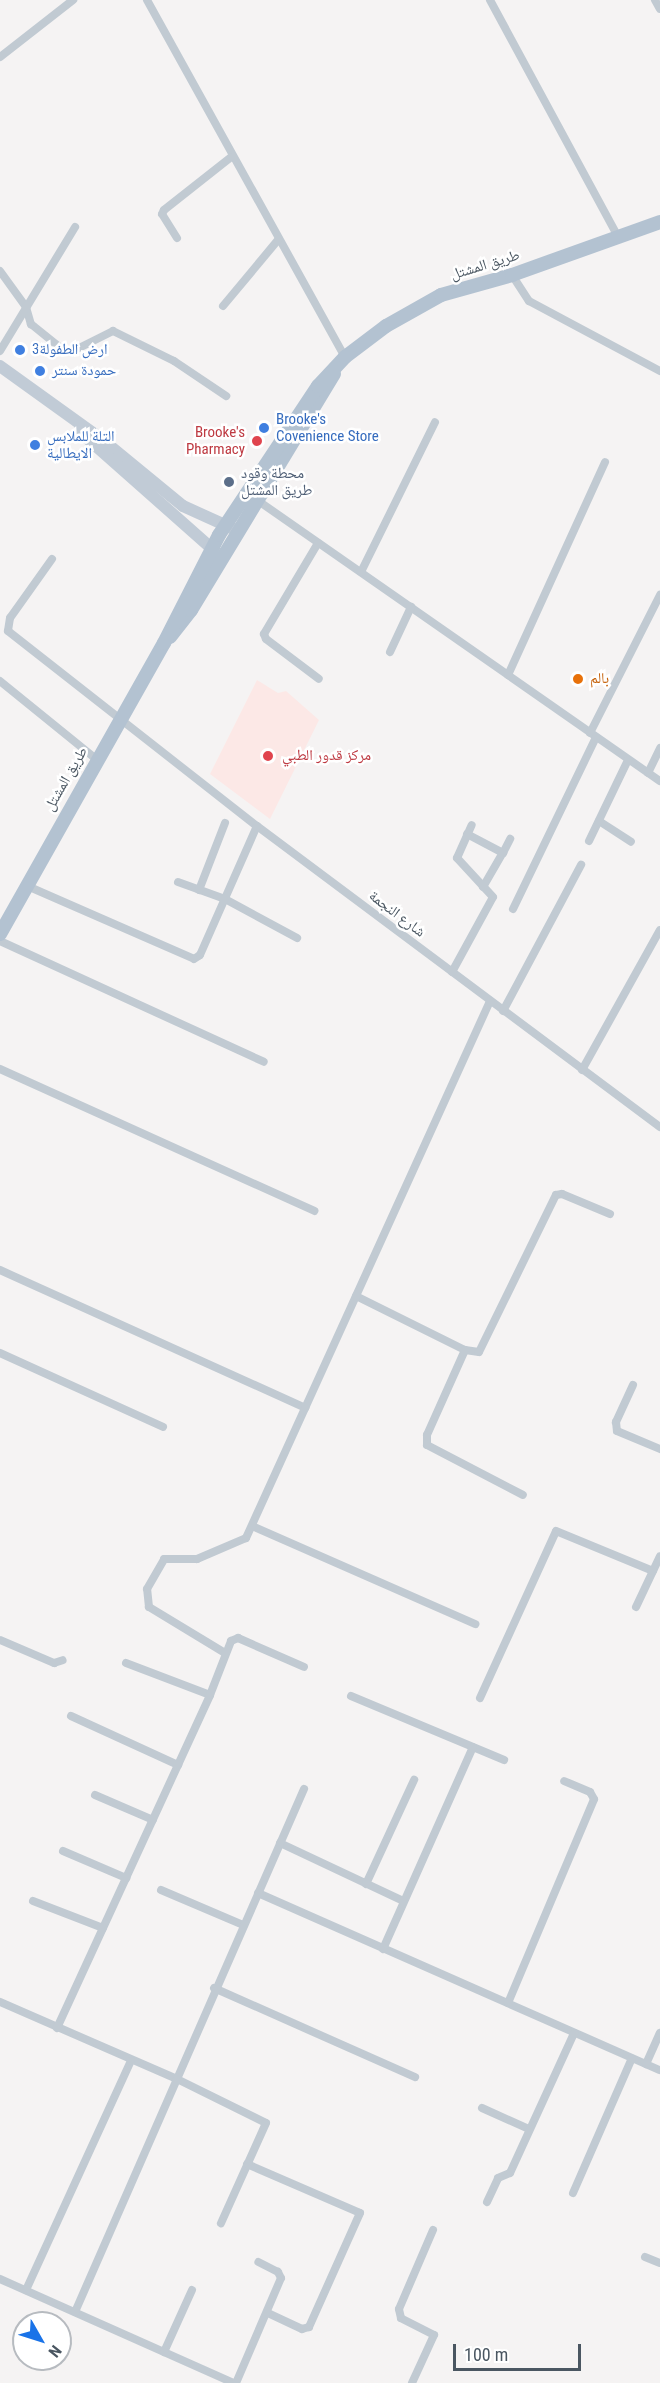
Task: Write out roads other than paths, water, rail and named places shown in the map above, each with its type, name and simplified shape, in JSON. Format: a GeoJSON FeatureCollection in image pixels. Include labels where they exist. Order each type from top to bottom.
{"type":"FeatureCollection","features":[{"type":"Feature","properties":{"kind":"main road","name":"طريق المشتل"},"geometry":{"type":"LineString","coordinates":[[164,643],[178,631],[223,558],[232,529],[295,416],[340,362],[403,315],[433,299],[512,275],[617,235],[660,222]]}},
{"type":"Feature","properties":{"kind":"main road","name":"طريق المشتل"},"geometry":{"type":"LineString","coordinates":[[0,934],[96,759],[164,643],[211,548],[232,529],[257,500],[326,392],[340,362]]}},
{"type":"Feature","properties":{"kind":"main road"},"geometry":{"type":"LineString","coordinates":[[0,366],[54,408],[223,558]]}},
{"type":"Feature","properties":{"kind":"main road"},"geometry":{"type":"LineString","coordinates":[[54,408],[100,438],[183,506],[232,529]]}},
{"type":"Feature","properties":{"kind":"street"},"geometry":{"type":"LineString","coordinates":[[0,57],[73,0]]}},
{"type":"Feature","properties":{"kind":"street"},"geometry":{"type":"LineString","coordinates":[[147,0],[278,240],[340,362]]}},
{"type":"Feature","properties":{"kind":"street"},"geometry":{"type":"LineString","coordinates":[[490,0],[617,235]]}},
{"type":"Feature","properties":{"kind":"street"},"geometry":{"type":"LineString","coordinates":[[656,0],[660,9]]}},
{"type":"Feature","properties":{"kind":"street"},"geometry":{"type":"LineString","coordinates":[[177,238],[162,214],[164,210],[231,157]]}},
{"type":"Feature","properties":{"kind":"street"},"geometry":{"type":"LineString","coordinates":[[0,351],[75,227]]}},
{"type":"Feature","properties":{"kind":"street"},"geometry":{"type":"LineString","coordinates":[[223,306],[278,240]]}},
{"type":"Feature","properties":{"kind":"street"},"geometry":{"type":"LineString","coordinates":[[0,271],[26,307],[31,324],[72,352],[113,331],[174,361],[226,396]]}},
{"type":"Feature","properties":{"kind":"street"},"geometry":{"type":"LineString","coordinates":[[512,275],[529,301],[660,371]]}},
{"type":"Feature","properties":{"kind":"street"},"geometry":{"type":"LineString","coordinates":[[361,572],[435,422]]}},
{"type":"Feature","properties":{"kind":"street"},"geometry":{"type":"LineString","coordinates":[[508,675],[605,462]]}},
{"type":"Feature","properties":{"kind":"street"},"geometry":{"type":"LineString","coordinates":[[257,500],[660,781]]}},
{"type":"Feature","properties":{"kind":"street"},"geometry":{"type":"LineString","coordinates":[[318,543],[264,634],[266,639],[320,679]]}},
{"type":"Feature","properties":{"kind":"street","name":"شارع النجمة"},"geometry":{"type":"LineString","coordinates":[[52,559],[10,618],[8,631],[257,826],[660,1127]]}},
{"type":"Feature","properties":{"kind":"street"},"geometry":{"type":"LineString","coordinates":[[513,909],[660,595]]}},
{"type":"Feature","properties":{"kind":"street"},"geometry":{"type":"LineString","coordinates":[[390,652],[411,607]]}},
{"type":"Feature","properties":{"kind":"street"},"geometry":{"type":"LineString","coordinates":[[0,681],[96,759]]}},
{"type":"Feature","properties":{"kind":"street"},"geometry":{"type":"LineString","coordinates":[[648,773],[660,748]]}},
{"type":"Feature","properties":{"kind":"street"},"geometry":{"type":"LineString","coordinates":[[589,841],[628,760]]}},
{"type":"Feature","properties":{"kind":"street"},"geometry":{"type":"LineString","coordinates":[[599,821],[630,842]]}},
{"type":"Feature","properties":{"kind":"street"},"geometry":{"type":"LineString","coordinates":[[199,890],[225,822]]}},
{"type":"Feature","properties":{"kind":"street"},"geometry":{"type":"LineString","coordinates":[[452,972],[494,897],[456,858],[472,825]]}},
{"type":"Feature","properties":{"kind":"street"},"geometry":{"type":"LineString","coordinates":[[25,885],[190,959],[200,955],[257,826]]}},
{"type":"Feature","properties":{"kind":"street"},"geometry":{"type":"LineString","coordinates":[[467,834],[503,853]]}},
{"type":"Feature","properties":{"kind":"street"},"geometry":{"type":"LineString","coordinates":[[483,888],[510,839]]}},
{"type":"Feature","properties":{"kind":"street"},"geometry":{"type":"LineString","coordinates":[[503,1011],[581,864]]}},
{"type":"Feature","properties":{"kind":"street"},"geometry":{"type":"LineString","coordinates":[[178,882],[225,899],[297,938]]}},
{"type":"Feature","properties":{"kind":"street"},"geometry":{"type":"LineString","coordinates":[[582,1070],[660,930]]}},
{"type":"Feature","properties":{"kind":"street"},"geometry":{"type":"LineString","coordinates":[[0,941],[264,1062]]}},
{"type":"Feature","properties":{"kind":"street"},"geometry":{"type":"LineString","coordinates":[[225,1653],[149,1606],[144,1596],[164,1559],[197,1559],[212,1555],[246,1538],[490,1001]]}},
{"type":"Feature","properties":{"kind":"street"},"geometry":{"type":"LineString","coordinates":[[0,1069],[314,1211]]}},
{"type":"Feature","properties":{"kind":"street"},"geometry":{"type":"LineString","coordinates":[[356,1296],[474,1353],[484,1348],[556,1195],[562,1194],[610,1214]]}},
{"type":"Feature","properties":{"kind":"street"},"geometry":{"type":"LineString","coordinates":[[0,1270],[305,1408]]}},
{"type":"Feature","properties":{"kind":"street"},"geometry":{"type":"LineString","coordinates":[[465,1350],[427,1435],[427,1445],[524,1495]]}},
{"type":"Feature","properties":{"kind":"street"},"geometry":{"type":"LineString","coordinates":[[0,1353],[163,1427]]}},
{"type":"Feature","properties":{"kind":"street"},"geometry":{"type":"LineString","coordinates":[[633,1385],[616,1422],[616,1431],[660,1449]]}},
{"type":"Feature","properties":{"kind":"street"},"geometry":{"type":"LineString","coordinates":[[252,1527],[475,1624]]}},
{"type":"Feature","properties":{"kind":"street"},"geometry":{"type":"LineString","coordinates":[[480,1698],[556,1532],[653,1571]]}},
{"type":"Feature","properties":{"kind":"street"},"geometry":{"type":"LineString","coordinates":[[636,1607],[660,1556]]}},
{"type":"Feature","properties":{"kind":"street"},"geometry":{"type":"LineString","coordinates":[[57,2028],[210,1695],[231,1641],[238,1638],[304,1667]]}},
{"type":"Feature","properties":{"kind":"street"},"geometry":{"type":"LineString","coordinates":[[0,1640],[54,1663],[63,1660]]}},
{"type":"Feature","properties":{"kind":"street"},"geometry":{"type":"LineString","coordinates":[[126,1663],[210,1695]]}},
{"type":"Feature","properties":{"kind":"street"},"geometry":{"type":"LineString","coordinates":[[351,1696],[504,1760]]}},
{"type":"Feature","properties":{"kind":"street"},"geometry":{"type":"LineString","coordinates":[[71,1716],[178,1765]]}},
{"type":"Feature","properties":{"kind":"street"},"geometry":{"type":"LineString","coordinates":[[383,1949],[474,1747]]}},
{"type":"Feature","properties":{"kind":"street"},"geometry":{"type":"LineString","coordinates":[[366,1884],[414,1780]]}},
{"type":"Feature","properties":{"kind":"street"},"geometry":{"type":"LineString","coordinates":[[508,2003],[594,1799],[590,1792],[564,1781]]}},
{"type":"Feature","properties":{"kind":"street"},"geometry":{"type":"LineString","coordinates":[[75,2312],[177,2079],[214,1988],[304,1789]]}},
{"type":"Feature","properties":{"kind":"street"},"geometry":{"type":"LineString","coordinates":[[95,1795],[153,1820]]}},
{"type":"Feature","properties":{"kind":"street"},"geometry":{"type":"LineString","coordinates":[[280,1844],[403,1901]]}},
{"type":"Feature","properties":{"kind":"street"},"geometry":{"type":"LineString","coordinates":[[63,1851],[126,1878]]}},
{"type":"Feature","properties":{"kind":"street"},"geometry":{"type":"LineString","coordinates":[[161,1890],[243,1924]]}},
{"type":"Feature","properties":{"kind":"street"},"geometry":{"type":"LineString","coordinates":[[258,1893],[660,2070]]}},
{"type":"Feature","properties":{"kind":"street"},"geometry":{"type":"LineString","coordinates":[[33,1901],[104,1928]]}},
{"type":"Feature","properties":{"kind":"street"},"geometry":{"type":"LineString","coordinates":[[214,1988],[415,2077]]}},
{"type":"Feature","properties":{"kind":"street"},"geometry":{"type":"LineString","coordinates":[[1,2005],[177,2079],[266,2123],[221,2223]]}},
{"type":"Feature","properties":{"kind":"street"},"geometry":{"type":"LineString","coordinates":[[487,2202],[498,2178],[510,2173],[574,2033]]}},
{"type":"Feature","properties":{"kind":"street"},"geometry":{"type":"LineString","coordinates":[[646,2064],[660,2033]]}},
{"type":"Feature","properties":{"kind":"street"},"geometry":{"type":"LineString","coordinates":[[573,2193],[632,2058]]}},
{"type":"Feature","properties":{"kind":"street"},"geometry":{"type":"LineString","coordinates":[[26,2290],[131,2061]]}},
{"type":"Feature","properties":{"kind":"street"},"geometry":{"type":"LineString","coordinates":[[482,2108],[529,2129]]}},
{"type":"Feature","properties":{"kind":"street"},"geometry":{"type":"LineString","coordinates":[[247,2164],[360,2213],[307,2328],[267,2313]]}},
{"type":"Feature","properties":{"kind":"street"},"geometry":{"type":"LineString","coordinates":[[412,2383],[434,2335],[400,2318],[399,2309],[433,2230]]}},
{"type":"Feature","properties":{"kind":"street"},"geometry":{"type":"LineString","coordinates":[[645,2257],[660,2263]]}},
{"type":"Feature","properties":{"kind":"street"},"geometry":{"type":"LineString","coordinates":[[0,2279],[235,2383],[281,2278],[278,2272],[258,2262]]}},
{"type":"Feature","properties":{"kind":"street"},"geometry":{"type":"LineString","coordinates":[[164,2352],[192,2290]]}},
{"type":"Feature","properties":{"kind":"place","name":"ارض الطفولة3"},"geometry":{"type":"Point","coordinates":[20,350]}},
{"type":"Feature","properties":{"kind":"place","name":"حمودة سنتر"},"geometry":{"type":"Point","coordinates":[40,371]}},
{"type":"Feature","properties":{"kind":"place","name":"Brooke's Covenience Store"},"geometry":{"type":"Point","coordinates":[264,428]}},
{"type":"Feature","properties":{"kind":"place","name":"Brooke's Pharmacy"},"geometry":{"type":"Point","coordinates":[257,441]}},
{"type":"Feature","properties":{"kind":"place","name":"التلة للملابس الايطالية"},"geometry":{"type":"Point","coordinates":[35,445]}},
{"type":"Feature","properties":{"kind":"place","name":"محطة وقود طريق المشتل"},"geometry":{"type":"Point","coordinates":[229,482]}},
{"type":"Feature","properties":{"kind":"place","name":"بالم"},"geometry":{"type":"Point","coordinates":[578,679]}},
{"type":"Feature","properties":{"kind":"place","name":"مركز قدور الطبي"},"geometry":{"type":"Point","coordinates":[268,756]}}]}
